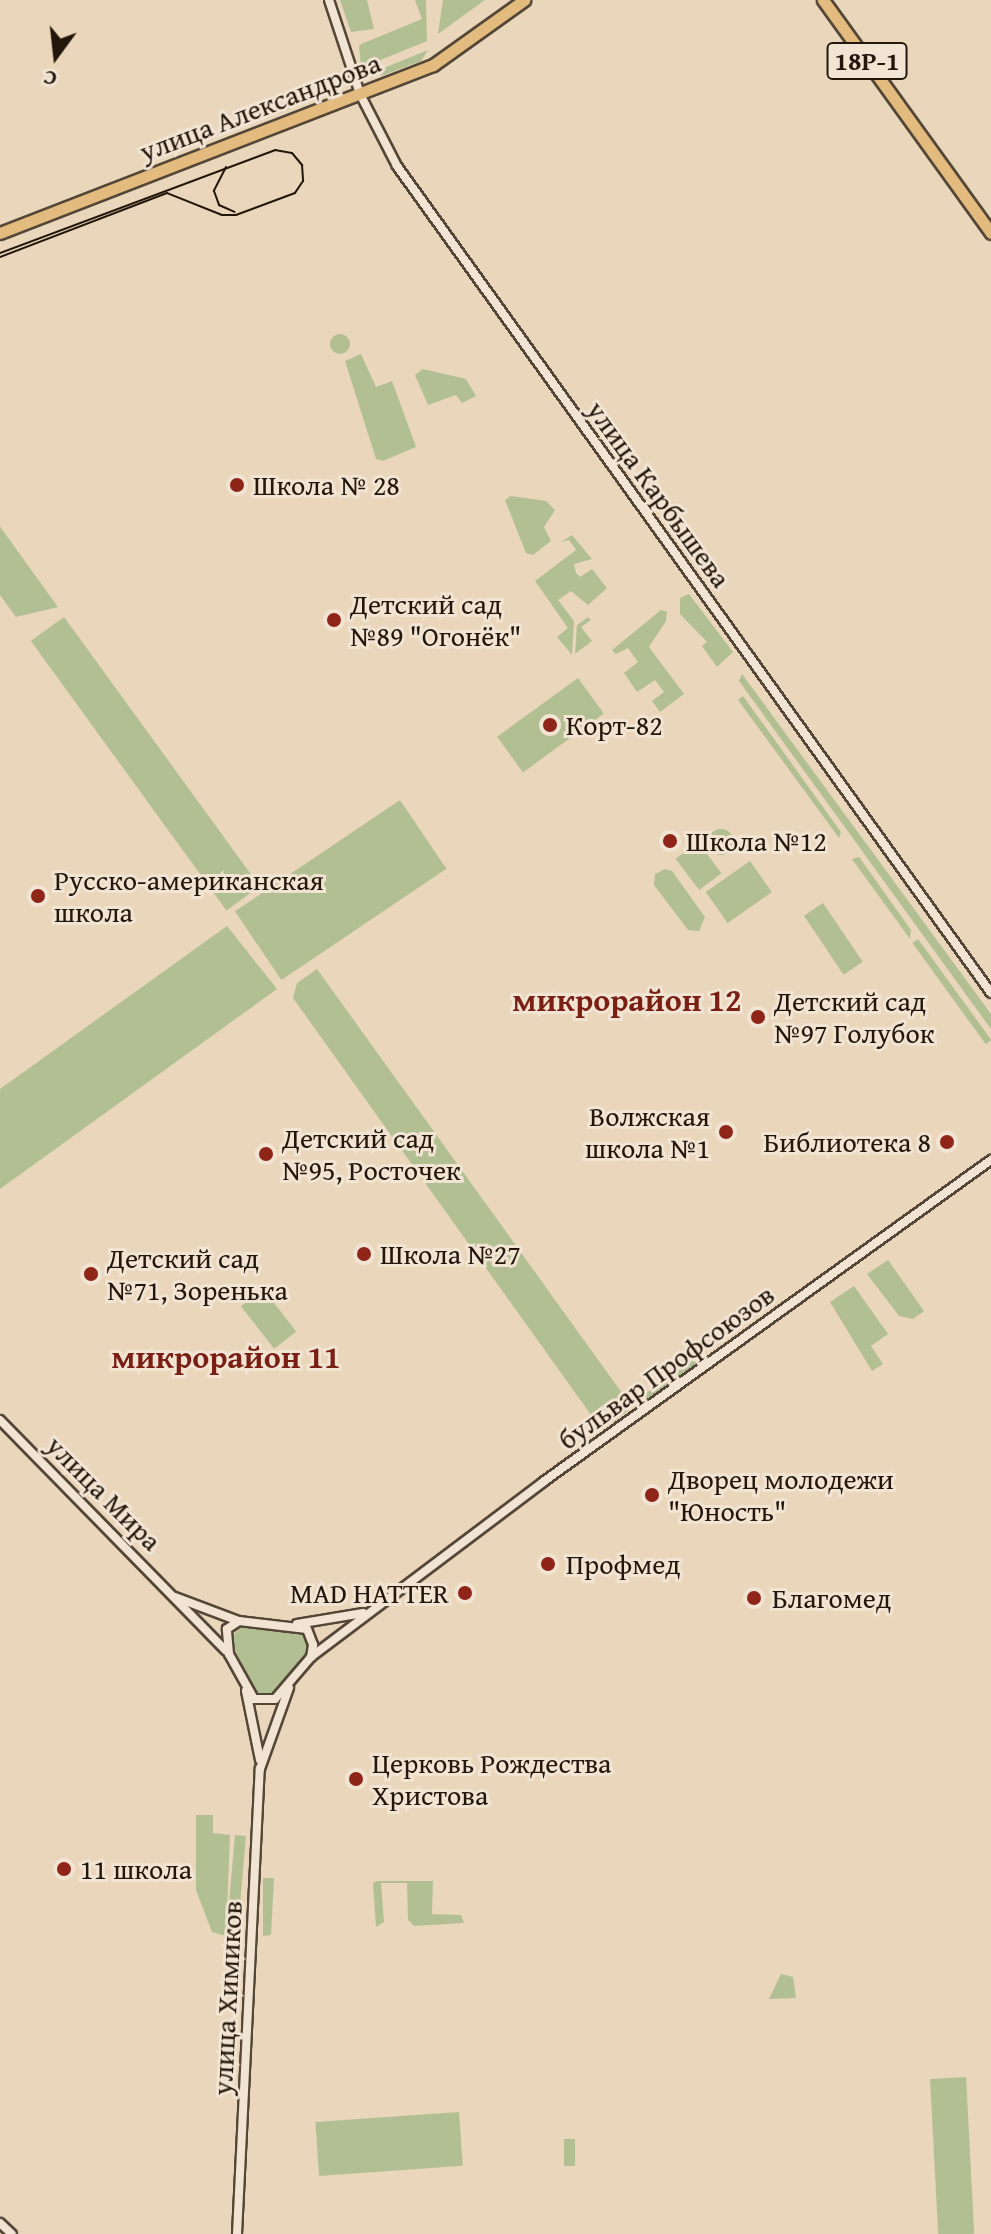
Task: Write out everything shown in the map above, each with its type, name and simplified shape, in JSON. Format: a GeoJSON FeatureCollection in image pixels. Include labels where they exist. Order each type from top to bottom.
{"type":"FeatureCollection","features":[{"type":"Feature","properties":{"kind":"main road","name":"улица Александрова"},"geometry":{"type":"LineString","coordinates":[[0,233],[433,65],[524,0]]}},
{"type":"Feature","properties":{"kind":"main road","name":"18Р-1"},"geometry":{"type":"LineString","coordinates":[[823,0],[991,233]]}},
{"type":"Feature","properties":{"kind":"street","name":"улица Карбышева"},"geometry":{"type":"LineString","coordinates":[[329,0],[360,94],[411,187],[991,993]]}},
{"type":"Feature","properties":{"kind":"street","name":"бульвар Профсоюзов"},"geometry":{"type":"LineString","coordinates":[[311,1657],[368,1611],[991,1160]]}},
{"type":"Feature","properties":{"kind":"street","name":"улица Мира"},"geometry":{"type":"LineString","coordinates":[[0,1420],[229,1654]]}},
{"type":"Feature","properties":{"kind":"street","name":"улица Мира"},"geometry":{"type":"LineString","coordinates":[[175,1597],[239,1621]]}},
{"type":"Feature","properties":{"kind":"street","name":"бульвар Профсоюзов"},"geometry":{"type":"LineString","coordinates":[[297,1624],[368,1611]]}},
{"type":"Feature","properties":{"kind":"street"},"geometry":{"type":"LineString","coordinates":[[239,1621],[297,1624],[312,1636],[311,1657],[289,1688],[264,1702],[245,1686],[229,1654],[227,1629],[239,1621]]}},
{"type":"Feature","properties":{"kind":"street","name":"улица Химиков"},"geometry":{"type":"LineString","coordinates":[[237,2234],[261,1764],[245,1686]]}},
{"type":"Feature","properties":{"kind":"street","name":"улица Химиков"},"geometry":{"type":"LineString","coordinates":[[261,1764],[289,1688]]}},
{"type":"Feature","properties":{"kind":"street"},"geometry":{"type":"LineString","coordinates":[[0,2223],[12,2234]]}},
{"type":"Feature","properties":{"kind":"green space"},"geometry":{"type":"Polygon","coordinates":[[[340,0],[367,0],[374,29],[351,32],[340,0]]]}},
{"type":"Feature","properties":{"kind":"green space"},"geometry":{"type":"Polygon","coordinates":[[[415,0],[426,0],[427,41],[361,68],[359,45],[422,19],[415,0]]]}},
{"type":"Feature","properties":{"kind":"green space"},"geometry":{"type":"Polygon","coordinates":[[[443,0],[485,0],[438,34],[443,0]]]}},
{"type":"Feature","properties":{"kind":"green space"},"geometry":{"type":"Polygon","coordinates":[[[428,50],[421,61],[381,76],[379,70],[428,50]]]}},
{"type":"Feature","properties":{"kind":"green space"},"geometry":{"type":"Polygon","coordinates":[[[291,101],[291,108],[266,119],[259,113],[291,101]]]}},
{"type":"Feature","properties":{"kind":"green space"},"geometry":{"type":"Polygon","coordinates":[[[340,334],[347,337],[350,344],[347,351],[340,354],[333,351],[330,344],[333,337],[340,334]]]}},
{"type":"Feature","properties":{"kind":"green space"},"geometry":{"type":"Polygon","coordinates":[[[361,354],[376,387],[392,381],[416,447],[383,461],[376,459],[345,361],[361,354]]]}},
{"type":"Feature","properties":{"kind":"green space"},"geometry":{"type":"Polygon","coordinates":[[[423,369],[466,379],[476,396],[462,403],[456,395],[428,405],[415,375],[423,369]]]}},
{"type":"Feature","properties":{"kind":"green space"},"geometry":{"type":"Polygon","coordinates":[[[511,496],[546,501],[555,510],[544,527],[551,541],[533,555],[526,553],[505,500],[511,496]]]}},
{"type":"Feature","properties":{"kind":"green space"},"geometry":{"type":"Polygon","coordinates":[[[0,526],[58,607],[16,617],[0,595],[0,526]]]}},
{"type":"Feature","properties":{"kind":"green space"},"geometry":{"type":"Polygon","coordinates":[[[572,535],[592,559],[574,564],[576,573],[580,577],[592,569],[607,588],[588,605],[571,591],[558,600],[574,621],[572,655],[557,637],[568,628],[535,581],[576,550],[569,540],[561,542],[572,535]]]}},
{"type":"Feature","properties":{"kind":"green space"},"geometry":{"type":"Polygon","coordinates":[[[689,594],[733,652],[717,667],[702,646],[707,642],[680,614],[680,598],[689,594]]]}},
{"type":"Feature","properties":{"kind":"green space"},"geometry":{"type":"Polygon","coordinates":[[[661,610],[667,612],[666,621],[649,647],[684,694],[660,712],[652,701],[664,692],[655,680],[637,692],[624,673],[638,662],[628,648],[616,654],[612,650],[661,610]]]}},
{"type":"Feature","properties":{"kind":"green space"},"geometry":{"type":"Polygon","coordinates":[[[64,617],[260,886],[227,911],[31,641],[64,617]]]}},
{"type":"Feature","properties":{"kind":"green space"},"geometry":{"type":"Polygon","coordinates":[[[588,617],[591,620],[581,627],[592,641],[575,654],[577,625],[588,617]]]}},
{"type":"Feature","properties":{"kind":"green space"},"geometry":{"type":"Polygon","coordinates":[[[742,674],[991,1014],[991,1029],[739,681],[742,674]]]}},
{"type":"Feature","properties":{"kind":"green space","name":"Корт-82"},"geometry":{"type":"Polygon","coordinates":[[[578,678],[604,714],[523,772],[497,737],[578,678]]]}},
{"type":"Feature","properties":{"kind":"green space"},"geometry":{"type":"Polygon","coordinates":[[[743,696],[841,832],[839,838],[738,700],[743,696]]]}},
{"type":"Feature","properties":{"kind":"green space"},"geometry":{"type":"Polygon","coordinates":[[[400,800],[446,869],[281,980],[235,911],[400,800]]]}},
{"type":"Feature","properties":{"kind":"green space"},"geometry":{"type":"Polygon","coordinates":[[[721,829],[730,833],[734,842],[730,851],[721,855],[712,851],[708,842],[712,833],[721,829]]]}},
{"type":"Feature","properties":{"kind":"green space"},"geometry":{"type":"Polygon","coordinates":[[[698,842],[721,873],[699,890],[676,859],[698,842]]]}},
{"type":"Feature","properties":{"kind":"green space"},"geometry":{"type":"Polygon","coordinates":[[[859,857],[911,930],[910,939],[852,859],[859,857]]]}},
{"type":"Feature","properties":{"kind":"green space"},"geometry":{"type":"Polygon","coordinates":[[[750,861],[772,892],[728,923],[706,892],[750,861]]]}},
{"type":"Feature","properties":{"kind":"green space"},"geometry":{"type":"Polygon","coordinates":[[[665,869],[672,871],[705,917],[699,931],[688,930],[654,885],[655,874],[665,869]]]}},
{"type":"Feature","properties":{"kind":"green space"},"geometry":{"type":"Polygon","coordinates":[[[823,903],[863,962],[844,975],[804,916],[823,903]]]}},
{"type":"Feature","properties":{"kind":"green space"},"geometry":{"type":"Polygon","coordinates":[[[227,926],[277,989],[0,1189],[0,1089],[227,926]]]}},
{"type":"Feature","properties":{"kind":"green space"},"geometry":{"type":"Polygon","coordinates":[[[918,939],[991,1039],[986,1044],[912,943],[918,939]]]}},
{"type":"Feature","properties":{"kind":"green space"},"geometry":{"type":"Polygon","coordinates":[[[317,969],[632,1407],[614,1422],[596,1422],[293,998],[297,983],[317,969]]]}},
{"type":"Feature","properties":{"kind":"green space"},"geometry":{"type":"Polygon","coordinates":[[[888,1260],[924,1311],[913,1319],[899,1316],[867,1274],[888,1260]]]}},
{"type":"Feature","properties":{"kind":"green space"},"geometry":{"type":"Polygon","coordinates":[[[854,1286],[888,1334],[871,1346],[883,1364],[872,1371],[830,1302],[854,1286]]]}},
{"type":"Feature","properties":{"kind":"green space"},"geometry":{"type":"Polygon","coordinates":[[[263,1289],[296,1332],[274,1349],[241,1306],[263,1289]]]}},
{"type":"Feature","properties":{"kind":"green space"},"geometry":{"type":"Polygon","coordinates":[[[692,1361],[699,1363],[639,1404],[639,1398],[692,1361]]]}},
{"type":"Feature","properties":{"kind":"green space"},"geometry":{"type":"Polygon","coordinates":[[[242,1627],[306,1634],[308,1652],[271,1697],[256,1692],[233,1646],[233,1635],[242,1627]]]}},
{"type":"Feature","properties":{"kind":"green space"},"geometry":{"type":"Polygon","coordinates":[[[196,1815],[213,1815],[213,1833],[230,1835],[226,1936],[212,1932],[196,1890],[196,1815]]]}},
{"type":"Feature","properties":{"kind":"green space"},"geometry":{"type":"Polygon","coordinates":[[[235,1835],[246,1836],[240,1910],[229,1909],[235,1835]]]}},
{"type":"Feature","properties":{"kind":"green space"},"geometry":{"type":"Polygon","coordinates":[[[263,1878],[274,1878],[271,1935],[263,1936],[263,1878]]]}},
{"type":"Feature","properties":{"kind":"green space"},"geometry":{"type":"Polygon","coordinates":[[[433,1881],[432,1914],[461,1915],[464,1923],[414,1926],[408,1920],[407,1883],[381,1883],[384,1922],[376,1927],[373,1883],[433,1881]]]}},
{"type":"Feature","properties":{"kind":"green space"},"geometry":{"type":"Polygon","coordinates":[[[781,1974],[793,1977],[796,1998],[769,1999],[781,1974]]]}},
{"type":"Feature","properties":{"kind":"green space"},"geometry":{"type":"Polygon","coordinates":[[[966,2077],[974,2234],[938,2234],[930,2079],[966,2077]]]}},
{"type":"Feature","properties":{"kind":"green space"},"geometry":{"type":"Polygon","coordinates":[[[459,2112],[463,2166],[319,2176],[315,2122],[459,2112]]]}},
{"type":"Feature","properties":{"kind":"green space"},"geometry":{"type":"Polygon","coordinates":[[[564,2139],[575,2139],[575,2166],[564,2166],[564,2139]]]}},
{"type":"Feature","properties":{"kind":"tram line"},"geometry":{"type":"LineString","coordinates":[[0,253],[275,150],[292,153],[302,165],[303,181],[295,193],[236,215],[222,215],[167,193],[0,257]]}},
{"type":"Feature","properties":{"kind":"tram line"},"geometry":{"type":"LineString","coordinates":[[226,167],[214,191],[219,205],[235,212]]}},
{"type":"Feature","properties":{"kind":"place","name":"Школа № 28"},"geometry":{"type":"Point","coordinates":[237,485]}},
{"type":"Feature","properties":{"kind":"place","name":"Детский сад №89 \"Огонёк\""},"geometry":{"type":"Point","coordinates":[334,620]}},
{"type":"Feature","properties":{"kind":"place","name":"Корт-82"},"geometry":{"type":"Point","coordinates":[550,725]}},
{"type":"Feature","properties":{"kind":"place","name":"Школа №12"},"geometry":{"type":"Point","coordinates":[670,841]}},
{"type":"Feature","properties":{"kind":"place","name":"Русско-американская школа"},"geometry":{"type":"Point","coordinates":[38,896]}},
{"type":"Feature","properties":{"kind":"place","name":"Детский сад №97 Голубок"},"geometry":{"type":"Point","coordinates":[758,1017]}},
{"type":"Feature","properties":{"kind":"place","name":"Волжская школа №1"},"geometry":{"type":"Point","coordinates":[726,1132]}},
{"type":"Feature","properties":{"kind":"place","name":"Библиотека 8"},"geometry":{"type":"Point","coordinates":[947,1142]}},
{"type":"Feature","properties":{"kind":"place","name":"Детский сад №95, Росточек"},"geometry":{"type":"Point","coordinates":[266,1154]}},
{"type":"Feature","properties":{"kind":"place","name":"Школа №27"},"geometry":{"type":"Point","coordinates":[364,1254]}},
{"type":"Feature","properties":{"kind":"place","name":"Детский сад №71, Зоренька"},"geometry":{"type":"Point","coordinates":[91,1274]}},
{"type":"Feature","properties":{"kind":"place","name":"Дворец молодежи \"Юность\""},"geometry":{"type":"Point","coordinates":[652,1495]}},
{"type":"Feature","properties":{"kind":"place","name":"Профмед"},"geometry":{"type":"Point","coordinates":[548,1564]}},
{"type":"Feature","properties":{"kind":"place","name":"MAD HATTER"},"geometry":{"type":"Point","coordinates":[465,1593]}},
{"type":"Feature","properties":{"kind":"place","name":"Благомед"},"geometry":{"type":"Point","coordinates":[754,1598]}},
{"type":"Feature","properties":{"kind":"place","name":"Церковь Рождества Христова"},"geometry":{"type":"Point","coordinates":[356,1779]}},
{"type":"Feature","properties":{"kind":"place","name":"11 школа"},"geometry":{"type":"Point","coordinates":[64,1869]}},
{"type":"Feature","properties":{"kind":"district","name":"микрорайон 12"},"geometry":{"type":"Point","coordinates":[627,1000]}},
{"type":"Feature","properties":{"kind":"district","name":"микрорайон 11"},"geometry":{"type":"Point","coordinates":[226,1357]}}]}
